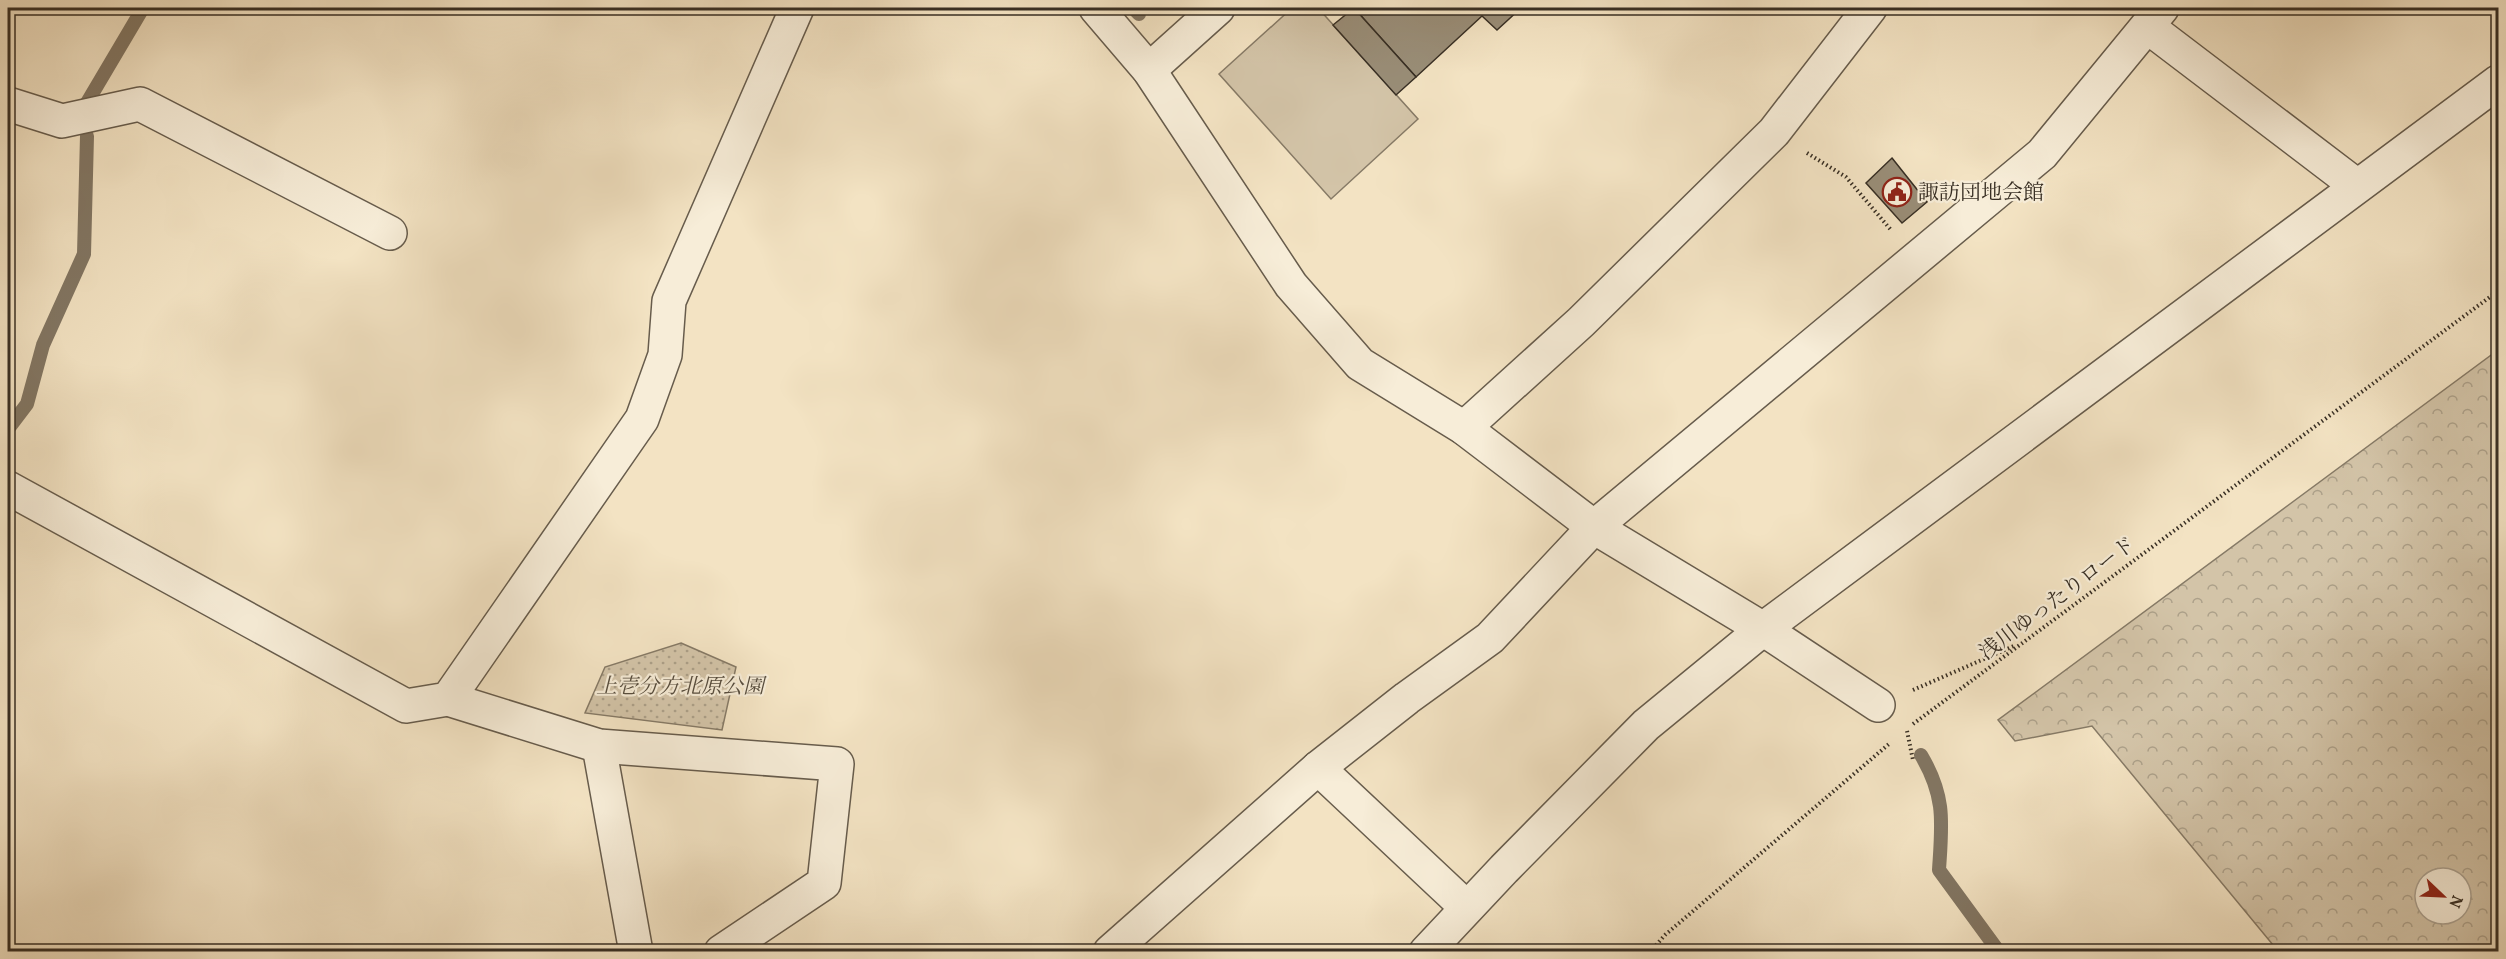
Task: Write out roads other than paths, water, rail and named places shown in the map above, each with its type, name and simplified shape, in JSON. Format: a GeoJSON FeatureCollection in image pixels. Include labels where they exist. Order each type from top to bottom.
{"type":"FeatureCollection","features":[{"type":"Feature","properties":{"kind":"street"},"geometry":{"type":"LineString","coordinates":[[448,699],[642,419],[665,355],[669,301],[797,8]]}},
{"type":"Feature","properties":{"kind":"street"},"geometry":{"type":"LineString","coordinates":[[1096,8],[1149,70],[1291,285],[1360,364],[1464,428],[1594,527],[1763,629],[1878,705]]}},
{"type":"Feature","properties":{"kind":"street"},"geometry":{"type":"LineString","coordinates":[[1149,70],[1218,8]]}},
{"type":"Feature","properties":{"kind":"street"},"geometry":{"type":"LineString","coordinates":[[1464,428],[1581,322],[1774,132],[1870,8]]}},
{"type":"Feature","properties":{"kind":"street"},"geometry":{"type":"LineString","coordinates":[[1110,951],[1318,768],[1490,638],[1594,527],[2042,154],[2155,17],[2357,186]]}},
{"type":"Feature","properties":{"kind":"street"},"geometry":{"type":"LineString","coordinates":[[1426,951],[1466,907],[1646,725],[1763,629],[2499,82]]}},
{"type":"Feature","properties":{"kind":"street"},"geometry":{"type":"LineString","coordinates":[[8,104],[62,121],[140,104],[390,233]]}},
{"type":"Feature","properties":{"kind":"street"},"geometry":{"type":"LineString","coordinates":[[8,488],[406,706],[448,699],[599,746],[837,764],[824,883],[721,951]]}},
{"type":"Feature","properties":{"kind":"street"},"geometry":{"type":"LineString","coordinates":[[599,746],[636,951]]}},
{"type":"Feature","properties":{"kind":"street"},"geometry":{"type":"LineString","coordinates":[[1318,768],[1466,907]]}},
{"type":"Feature","properties":{"kind":"waterway"},"geometry":{"type":"LineString","coordinates":[[85,106],[143,8]]}},
{"type":"Feature","properties":{"kind":"waterway"},"geometry":{"type":"LineString","coordinates":[[1133,8],[1139,14]]}},
{"type":"Feature","properties":{"kind":"waterway"},"geometry":{"type":"LineString","coordinates":[[8,429],[27,404],[43,345],[84,254],[87,136]]}},
{"type":"Feature","properties":{"kind":"waterway"},"geometry":{"type":"LineString","coordinates":[[1921,755],[1935,784],[1938,797],[1941,824],[1939,870],[1999,952]]}},
{"type":"Feature","properties":{"kind":"place","name":"諏訪団地会館"},"geometry":{"type":"Point","coordinates":[1897,192]}},
{"type":"Feature","properties":{"kind":"park label","name":"上壱分方北原公園"},"geometry":{"type":"Point","coordinates":[680,686]}}]}
